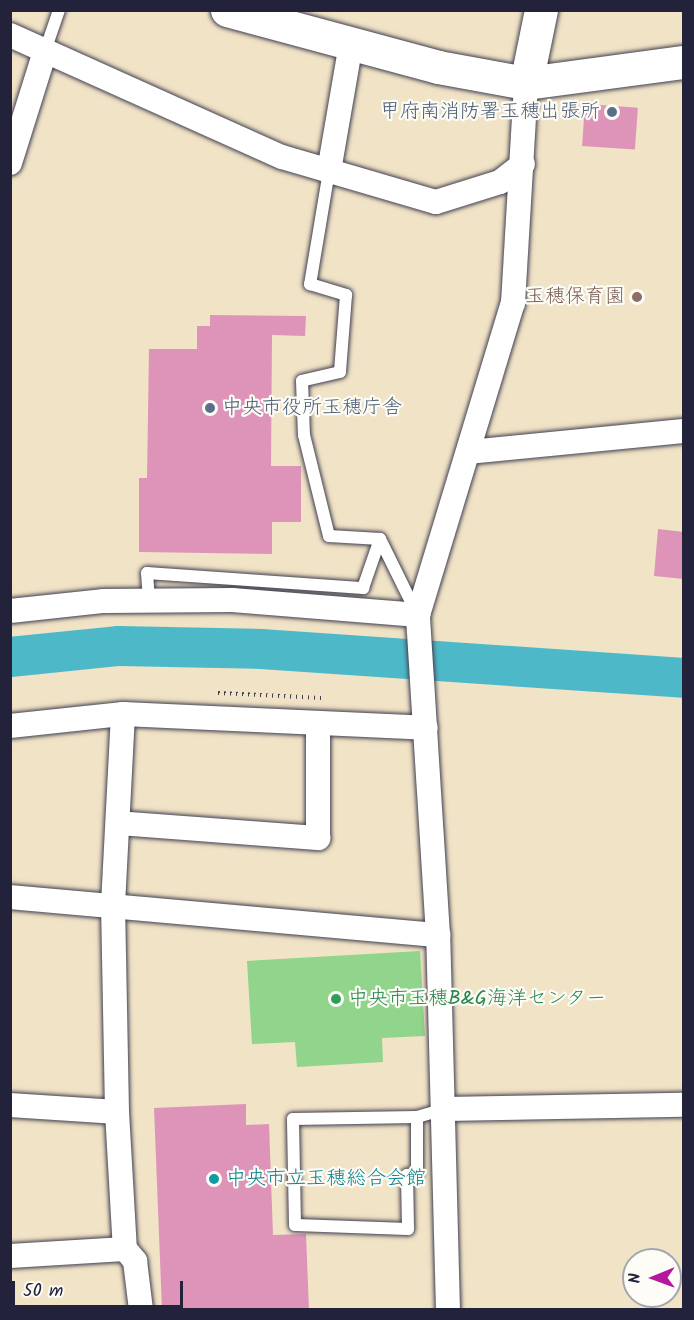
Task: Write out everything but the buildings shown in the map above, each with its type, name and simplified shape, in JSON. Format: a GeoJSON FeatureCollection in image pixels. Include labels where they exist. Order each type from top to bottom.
{"type":"FeatureCollection","features":[{"type":"Feature","properties":{"kind":"street"},"geometry":{"type":"LineString","coordinates":[[227,10],[351,44],[526,83],[684,62]]}},
{"type":"Feature","properties":{"kind":"street"},"geometry":{"type":"LineString","coordinates":[[448,1310],[445,1109],[438,935],[418,615],[513,303],[526,83],[541,10]]}},
{"type":"Feature","properties":{"kind":"street"},"geometry":{"type":"LineString","coordinates":[[10,35],[282,158],[436,202],[500,182],[523,164]]}},
{"type":"Feature","properties":{"kind":"street"},"geometry":{"type":"LineString","coordinates":[[329,171],[351,44]]}},
{"type":"Feature","properties":{"kind":"street"},"geometry":{"type":"LineString","coordinates":[[10,163],[45,51]]}},
{"type":"Feature","properties":{"kind":"street"},"geometry":{"type":"LineString","coordinates":[[469,452],[684,431]]}},
{"type":"Feature","properties":{"kind":"street"},"geometry":{"type":"LineString","coordinates":[[10,610],[149,601],[232,600],[418,615]]}},
{"type":"Feature","properties":{"kind":"street"},"geometry":{"type":"LineString","coordinates":[[10,726],[123,714],[426,728]]}},
{"type":"Feature","properties":{"kind":"street"},"geometry":{"type":"LineString","coordinates":[[123,714],[113,903],[117,1112],[125,1249],[135,1261],[141,1310]]}},
{"type":"Feature","properties":{"kind":"street"},"geometry":{"type":"LineString","coordinates":[[118,823],[318,838],[318,723]]}},
{"type":"Feature","properties":{"kind":"street"},"geometry":{"type":"LineString","coordinates":[[10,897],[113,903],[438,935]]}},
{"type":"Feature","properties":{"kind":"street"},"geometry":{"type":"LineString","coordinates":[[10,1105],[117,1112]]}},
{"type":"Feature","properties":{"kind":"street"},"geometry":{"type":"LineString","coordinates":[[445,1109],[684,1105]]}},
{"type":"Feature","properties":{"kind":"street"},"geometry":{"type":"LineString","coordinates":[[10,1256],[125,1249]]}},
{"type":"Feature","properties":{"kind":"lane"},"geometry":{"type":"LineString","coordinates":[[45,51],[59,10]]}},
{"type":"Feature","properties":{"kind":"lane"},"geometry":{"type":"LineString","coordinates":[[329,171],[310,284],[346,295],[340,372],[302,381],[304,435],[329,536],[380,539]]}},
{"type":"Feature","properties":{"kind":"lane"},"geometry":{"type":"LineString","coordinates":[[149,601],[147,573],[363,588],[380,539]]}},
{"type":"Feature","properties":{"kind":"lane"},"geometry":{"type":"LineString","coordinates":[[380,539],[418,615]]}},
{"type":"Feature","properties":{"kind":"lane"},"geometry":{"type":"LineString","coordinates":[[417,1117],[417,1174],[407,1175],[408,1229],[295,1226],[293,1119],[417,1117],[445,1109]]}},
{"type":"Feature","properties":{"kind":"green space","name":"中央市玉穂B&G海洋センター"},"geometry":{"type":"Polygon","coordinates":[[[420,951],[425,1036],[382,1038],[383,1062],[297,1067],[295,1042],[252,1044],[247,961],[420,951]]]}},
{"type":"Feature","properties":{"kind":"waterway"},"geometry":{"type":"LineString","coordinates":[[10,657],[119,646],[261,649],[684,678]]}},
{"type":"Feature","properties":{"kind":"place","name":"甲府南消防署玉穂出張所"},"geometry":{"type":"Point","coordinates":[612,112]}},
{"type":"Feature","properties":{"kind":"place","name":"玉穂保育園"},"geometry":{"type":"Point","coordinates":[637,297]}},
{"type":"Feature","properties":{"kind":"place","name":"中央市役所玉穂庁舎"},"geometry":{"type":"Point","coordinates":[210,408]}},
{"type":"Feature","properties":{"kind":"place","name":"中央市玉穂B&G海洋センター"},"geometry":{"type":"Point","coordinates":[336,999]}},
{"type":"Feature","properties":{"kind":"place","name":"中央市立玉穂総合会館"},"geometry":{"type":"Point","coordinates":[214,1179]}}]}
